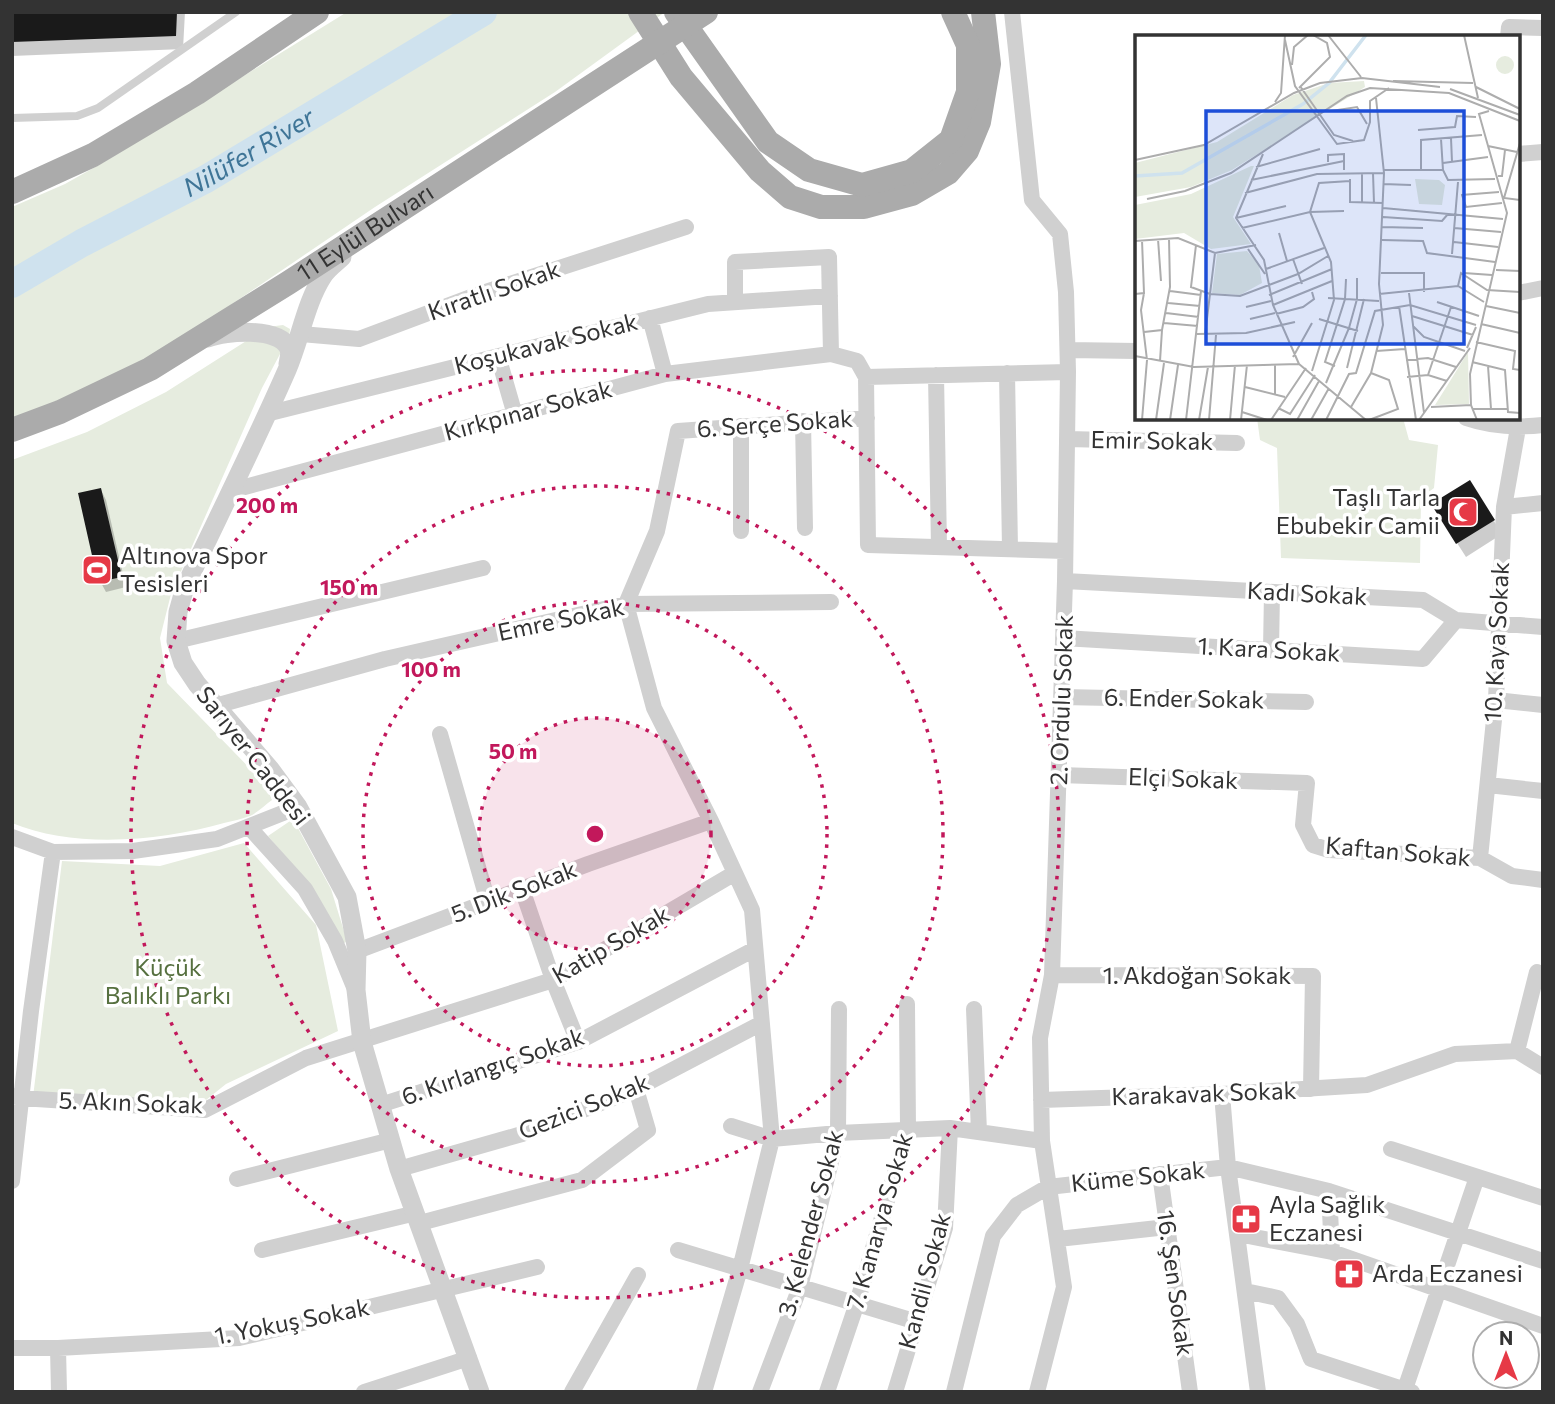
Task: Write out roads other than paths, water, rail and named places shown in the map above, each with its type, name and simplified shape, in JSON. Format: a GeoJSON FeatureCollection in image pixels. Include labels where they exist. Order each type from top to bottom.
{"type":"FeatureCollection","features":[{"type":"Feature","properties":{"kind":"main road"},"geometry":{"type":"LineString","coordinates":[[12,192],[93,155],[197,93],[317,12]]}},
{"type":"Feature","properties":{"kind":"main road"},"geometry":{"type":"LineString","coordinates":[[640,12],[681,77],[760,171],[790,197],[821,207],[864,207],[912,194],[948,173],[967,151],[979,122],[989,64],[983,12]]}},
{"type":"Feature","properties":{"kind":"main road"},"geometry":{"type":"LineString","coordinates":[[698,13],[711,64],[768,142],[809,170],[862,185],[912,171],[951,139],[968,92],[968,45],[953,12]]}},
{"type":"Feature","properties":{"kind":"main road","name":"11 Eylül Bulvarı"},"geometry":{"type":"LineString","coordinates":[[12,430],[60,412],[155,366],[371,229],[698,13]]}},
{"type":"Feature","properties":{"kind":"street","name":"2. Ordulu Sokak"},"geometry":{"type":"LineString","coordinates":[[1012,12],[1032,200],[1059,234],[1066,292],[1068,350],[1065,581],[1052,975],[1040,1038],[1042,1141],[1064,1287],[1037,1392]]}},
{"type":"Feature","properties":{"kind":"street"},"geometry":{"type":"LineString","coordinates":[[1508,25],[1543,28]]}},
{"type":"Feature","properties":{"kind":"street"},"geometry":{"type":"LineString","coordinates":[[1520,154],[1543,152]]}},
{"type":"Feature","properties":{"kind":"street","name":"Kıratlı Sokak"},"geometry":{"type":"LineString","coordinates":[[301,334],[359,339],[479,295],[685,227]]}},
{"type":"Feature","properties":{"kind":"street","name":"Sarıyer Caddesi"},"geometry":{"type":"LineString","coordinates":[[371,229],[325,273],[311,301],[288,369],[186,587],[178,612],[176,641],[183,663],[197,684],[270,769],[298,807],[347,897],[357,951],[356,990],[362,1042],[399,1168],[480,1392]]}},
{"type":"Feature","properties":{"kind":"street"},"geometry":{"type":"LineString","coordinates":[[735,302],[736,262],[829,257],[831,354],[857,361],[866,377],[868,545],[1065,551]]}},
{"type":"Feature","properties":{"kind":"street"},"geometry":{"type":"LineString","coordinates":[[1520,293],[1543,288]]}},
{"type":"Feature","properties":{"kind":"street","name":"Koşukavak Sokak"},"geometry":{"type":"LineString","coordinates":[[266,414],[708,304],[830,296]]}},
{"type":"Feature","properties":{"kind":"street"},"geometry":{"type":"LineString","coordinates":[[650,318],[665,374]]}},
{"type":"Feature","properties":{"kind":"street"},"geometry":{"type":"LineString","coordinates":[[155,366],[212,337],[253,332],[274,337],[288,345],[288,369]]}},
{"type":"Feature","properties":{"kind":"street"},"geometry":{"type":"LineString","coordinates":[[1068,350],[1135,351]]}},
{"type":"Feature","properties":{"kind":"street","name":"Kırkpınar Sokak"},"geometry":{"type":"LineString","coordinates":[[230,491],[665,374],[831,354]]}},
{"type":"Feature","properties":{"kind":"street"},"geometry":{"type":"LineString","coordinates":[[498,356],[515,415]]}},
{"type":"Feature","properties":{"kind":"street"},"geometry":{"type":"LineString","coordinates":[[866,377],[1068,372]]}},
{"type":"Feature","properties":{"kind":"street"},"geometry":{"type":"LineString","coordinates":[[1007,373],[1010,549]]}},
{"type":"Feature","properties":{"kind":"street"},"geometry":{"type":"LineString","coordinates":[[936,375],[939,547]]}},
{"type":"Feature","properties":{"kind":"street","name":"6. Serçe Sokak"},"geometry":{"type":"LineString","coordinates":[[626,604],[657,531],[678,431],[867,418]]}},
{"type":"Feature","properties":{"kind":"street"},"geometry":{"type":"LineString","coordinates":[[1472,420],[1518,428],[1543,425]]}},
{"type":"Feature","properties":{"kind":"street"},"geometry":{"type":"LineString","coordinates":[[803,421],[805,528]]}},
{"type":"Feature","properties":{"kind":"street"},"geometry":{"type":"LineString","coordinates":[[741,426],[741,531]]}},
{"type":"Feature","properties":{"kind":"street","name":"10. Kaya Sokak"},"geometry":{"type":"LineString","coordinates":[[1480,858],[1496,700],[1504,507],[1518,428]]}},
{"type":"Feature","properties":{"kind":"street","name":"Emir Sokak"},"geometry":{"type":"LineString","coordinates":[[1067,439],[1237,443]]}},
{"type":"Feature","properties":{"kind":"street"},"geometry":{"type":"LineString","coordinates":[[1504,507],[1543,503]]}},
{"type":"Feature","properties":{"kind":"street"},"geometry":{"type":"LineString","coordinates":[[176,641],[483,568]]}},
{"type":"Feature","properties":{"kind":"street","name":"Kadı Sokak"},"geometry":{"type":"LineString","coordinates":[[1065,581],[1423,600],[1456,620],[1543,627]]}},
{"type":"Feature","properties":{"kind":"street"},"geometry":{"type":"LineString","coordinates":[[1270,650],[1272,592]]}},
{"type":"Feature","properties":{"kind":"street","name":"Emre Sokak"},"geometry":{"type":"LineString","coordinates":[[215,706],[385,659],[626,604],[831,602]]}},
{"type":"Feature","properties":{"kind":"street"},"geometry":{"type":"LineString","coordinates":[[626,604],[654,708],[752,910],[772,1139],[740,1269],[704,1392]]}},
{"type":"Feature","properties":{"kind":"street","name":"1. Kara Sokak"},"geometry":{"type":"LineString","coordinates":[[1063,638],[1423,659],[1456,620]]}},
{"type":"Feature","properties":{"kind":"street","name":"6. Ender Sokak"},"geometry":{"type":"LineString","coordinates":[[1062,697],[1306,702]]}},
{"type":"Feature","properties":{"kind":"street"},"geometry":{"type":"LineString","coordinates":[[1496,700],[1543,705]]}},
{"type":"Feature","properties":{"kind":"street"},"geometry":{"type":"LineString","coordinates":[[440,734],[488,902]]}},
{"type":"Feature","properties":{"kind":"street","name":"Elçi Sokak"},"geometry":{"type":"LineString","coordinates":[[1059,775],[1307,783]]}},
{"type":"Feature","properties":{"kind":"street","name":"Kaftan Sokak"},"geometry":{"type":"LineString","coordinates":[[1307,783],[1303,825],[1313,845],[1329,850],[1480,858],[1512,876],[1543,880]]}},
{"type":"Feature","properties":{"kind":"street"},"geometry":{"type":"LineString","coordinates":[[1488,785],[1543,791]]}},
{"type":"Feature","properties":{"kind":"street"},"geometry":{"type":"LineString","coordinates":[[12,837],[53,852],[145,850],[217,839],[298,807]]}},
{"type":"Feature","properties":{"kind":"street","name":"5. Dik Sokak"},"geometry":{"type":"LineString","coordinates":[[357,951],[711,821]]}},
{"type":"Feature","properties":{"kind":"street"},"geometry":{"type":"LineString","coordinates":[[249,827],[305,889],[335,942],[356,990]]}},
{"type":"Feature","properties":{"kind":"street"},"geometry":{"type":"LineString","coordinates":[[12,1181],[17,1097],[53,852]]}},
{"type":"Feature","properties":{"kind":"street","name":"Katip Sokak"},"geometry":{"type":"LineString","coordinates":[[362,1042],[553,980],[735,873]]}},
{"type":"Feature","properties":{"kind":"street"},"geometry":{"type":"LineString","coordinates":[[522,889],[553,980],[578,1042]]}},
{"type":"Feature","properties":{"kind":"street","name":"6. Kırlangıç Sokak"},"geometry":{"type":"LineString","coordinates":[[380,1105],[578,1042],[755,949]]}},
{"type":"Feature","properties":{"kind":"street"},"geometry":{"type":"LineString","coordinates":[[1541,974],[1517,1051],[1543,1067]]}},
{"type":"Feature","properties":{"kind":"street","name":"1. Akdoğan Sokak"},"geometry":{"type":"LineString","coordinates":[[1052,975],[1313,976],[1311,1089]]}},
{"type":"Feature","properties":{"kind":"street","name":"7. Kanarya Sokak"},"geometry":{"type":"LineString","coordinates":[[827,1392],[857,1303],[908,1129],[907,1003]]}},
{"type":"Feature","properties":{"kind":"street","name":"3. Kelender Sokak"},"geometry":{"type":"LineString","coordinates":[[760,1392],[800,1287],[838,1133],[839,1009]]}},
{"type":"Feature","properties":{"kind":"street"},"geometry":{"type":"LineString","coordinates":[[974,1009],[979,1132]]}},
{"type":"Feature","properties":{"kind":"street","name":"Gezici Sokak"},"geometry":{"type":"LineString","coordinates":[[399,1168],[522,1134],[636,1089],[760,1024]]}},
{"type":"Feature","properties":{"kind":"street","name":"5. Akın Sokak"},"geometry":{"type":"LineString","coordinates":[[17,1097],[205,1110],[306,1058],[362,1042]]}},
{"type":"Feature","properties":{"kind":"street","name":"Karakavak Sokak"},"geometry":{"type":"LineString","coordinates":[[1041,1100],[1222,1094],[1367,1085],[1455,1054],[1517,1051]]}},
{"type":"Feature","properties":{"kind":"street"},"geometry":{"type":"LineString","coordinates":[[262,1250],[582,1180],[648,1130],[636,1089]]}},
{"type":"Feature","properties":{"kind":"street"},"geometry":{"type":"LineString","coordinates":[[1222,1094],[1228,1167],[1258,1392]]}},
{"type":"Feature","properties":{"kind":"street"},"geometry":{"type":"LineString","coordinates":[[731,1126],[772,1139],[950,1128],[1042,1141]]}},
{"type":"Feature","properties":{"kind":"street","name":"Kandil Sokak"},"geometry":{"type":"LineString","coordinates":[[895,1392],[945,1228],[950,1128]]}},
{"type":"Feature","properties":{"kind":"street"},"geometry":{"type":"LineString","coordinates":[[237,1179],[390,1140]]}},
{"type":"Feature","properties":{"kind":"street"},"geometry":{"type":"LineString","coordinates":[[1391,1149],[1543,1198]]}},
{"type":"Feature","properties":{"kind":"street","name":"Küme Sokak"},"geometry":{"type":"LineString","coordinates":[[1048,1187],[1228,1167],[1329,1191],[1543,1261]]}},
{"type":"Feature","properties":{"kind":"street","name":"16. Şen Sokak"},"geometry":{"type":"LineString","coordinates":[[1160,1174],[1190,1392]]}},
{"type":"Feature","properties":{"kind":"street"},"geometry":{"type":"LineString","coordinates":[[1245,1291],[1278,1298],[1297,1324],[1311,1359],[1407,1391],[1477,1177]]}},
{"type":"Feature","properties":{"kind":"street"},"geometry":{"type":"LineString","coordinates":[[954,1392],[993,1236],[1017,1205],[1048,1187]]}},
{"type":"Feature","properties":{"kind":"street"},"geometry":{"type":"LineString","coordinates":[[1329,1191],[1332,1252]]}},
{"type":"Feature","properties":{"kind":"street"},"geometry":{"type":"LineString","coordinates":[[1058,1239],[1167,1227]]}},
{"type":"Feature","properties":{"kind":"street"},"geometry":{"type":"LineString","coordinates":[[1238,1234],[1332,1252],[1543,1326]]}},
{"type":"Feature","properties":{"kind":"street"},"geometry":{"type":"LineString","coordinates":[[678,1250],[917,1322]]}},
{"type":"Feature","properties":{"kind":"street","name":"1. Yokuş Sokak"},"geometry":{"type":"LineString","coordinates":[[12,1348],[239,1338],[537,1267]]}},
{"type":"Feature","properties":{"kind":"street"},"geometry":{"type":"LineString","coordinates":[[572,1392],[638,1275]]}},
{"type":"Feature","properties":{"kind":"street"},"geometry":{"type":"LineString","coordinates":[[58,1348],[59,1392]]}},
{"type":"Feature","properties":{"kind":"street"},"geometry":{"type":"LineString","coordinates":[[364,1392],[469,1359]]}},
{"type":"Feature","properties":{"kind":"lane"},"geometry":{"type":"LineString","coordinates":[[12,118],[77,116],[98,108],[236,12]]}},
{"type":"Feature","properties":{"kind":"waterway","name":"Nilüfer River"},"geometry":{"type":"LineString","coordinates":[[12,284],[82,243],[206,179],[483,12]]}},
{"type":"Feature","properties":{"kind":"place","name":"Taşlı Tarla Ebubekir Camii"},"geometry":{"type":"Point","coordinates":[1463,512]}},
{"type":"Feature","properties":{"kind":"place","name":"Altınova Spor Tesisleri"},"geometry":{"type":"Point","coordinates":[97,570]}},
{"type":"Feature","properties":{"kind":"place","name":"Ayla Sağlık Eczanesi"},"geometry":{"type":"Point","coordinates":[1246,1219]}},
{"type":"Feature","properties":{"kind":"place","name":"Arda Eczanesi"},"geometry":{"type":"Point","coordinates":[1349,1274]}},
{"type":"Feature","properties":{"kind":"park label","name":"Küçük Balıklı Parkı"},"geometry":{"type":"Point","coordinates":[168,982]}}]}
